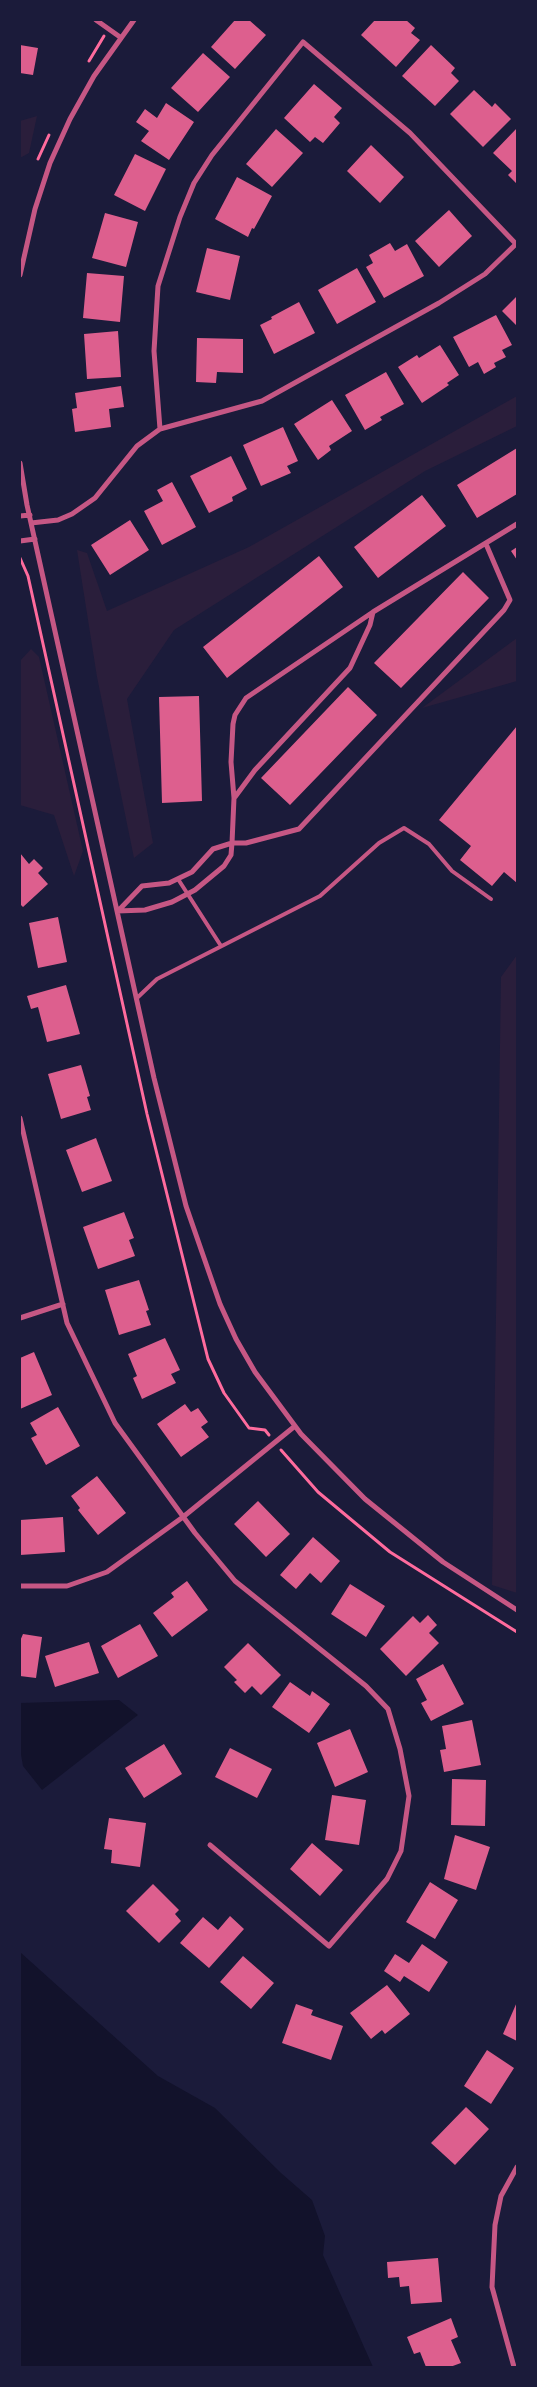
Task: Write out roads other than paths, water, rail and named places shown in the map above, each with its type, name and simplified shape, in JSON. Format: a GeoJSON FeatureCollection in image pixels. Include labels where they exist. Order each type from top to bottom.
{"type":"FeatureCollection","features":[{"type":"Feature","properties":{"kind":"street"},"geometry":{"type":"LineString","coordinates":[[96,20],[120,37]]}},
{"type":"Feature","properties":{"kind":"street"},"geometry":{"type":"LineString","coordinates":[[20,275],[35,209],[50,164],[84,94],[120,37],[134,20]]}},
{"type":"Feature","properties":{"kind":"street"},"geometry":{"type":"LineString","coordinates":[[31,523],[58,520],[72,514],[95,498],[137,446],[160,428],[262,401],[439,303],[485,274],[516,244],[410,133],[303,42],[212,155],[194,183],[180,217],[158,286],[154,351],[160,428]]}},
{"type":"Feature","properties":{"kind":"street"},"geometry":{"type":"LineString","coordinates":[[20,463],[31,523],[117,911],[186,1206],[220,1304],[255,1372],[295,1426],[365,1498],[443,1562],[517,1610]]}},
{"type":"Feature","properties":{"kind":"street"},"geometry":{"type":"LineString","coordinates":[[20,516],[30,515]]}},
{"type":"Feature","properties":{"kind":"street"},"geometry":{"type":"LineString","coordinates":[[117,911],[145,910],[187,894],[224,866],[231,855],[234,798],[231,762],[233,724],[235,714],[246,698],[373,612],[517,524]]}},
{"type":"Feature","properties":{"kind":"street"},"geometry":{"type":"LineString","coordinates":[[20,541],[35,539]]}},
{"type":"Feature","properties":{"kind":"street"},"geometry":{"type":"LineString","coordinates":[[117,911],[142,886],[170,883],[192,872],[214,849],[232,843],[246,844],[299,829],[504,610],[510,600],[486,544]]}},
{"type":"Feature","properties":{"kind":"street"},"geometry":{"type":"LineString","coordinates":[[234,798],[254,770],[350,668],[370,625],[373,612]]}},
{"type":"Feature","properties":{"kind":"street"},"geometry":{"type":"LineString","coordinates":[[20,1118],[67,1323],[115,1423],[183,1516],[235,1581],[366,1686],[388,1709],[400,1749],[410,1796],[401,1851],[387,1879],[329,1946],[210,1845]]}},
{"type":"Feature","properties":{"kind":"street"},"geometry":{"type":"LineString","coordinates":[[20,1318],[63,1304]]}},
{"type":"Feature","properties":{"kind":"street"},"geometry":{"type":"LineString","coordinates":[[20,1586],[67,1586],[106,1572],[183,1516],[295,1426]]}},
{"type":"Feature","properties":{"kind":"street"},"geometry":{"type":"LineString","coordinates":[[514,2367],[492,2287],[495,2225],[501,2196],[517,2167]]}},
{"type":"Feature","properties":{"kind":"lane"},"geometry":{"type":"LineString","coordinates":[[137,998],[158,979],[320,896],[379,844],[404,828],[429,844],[452,871],[491,899]]}},
{"type":"Feature","properties":{"kind":"lane"},"geometry":{"type":"LineString","coordinates":[[178,879],[221,946]]}}]}
